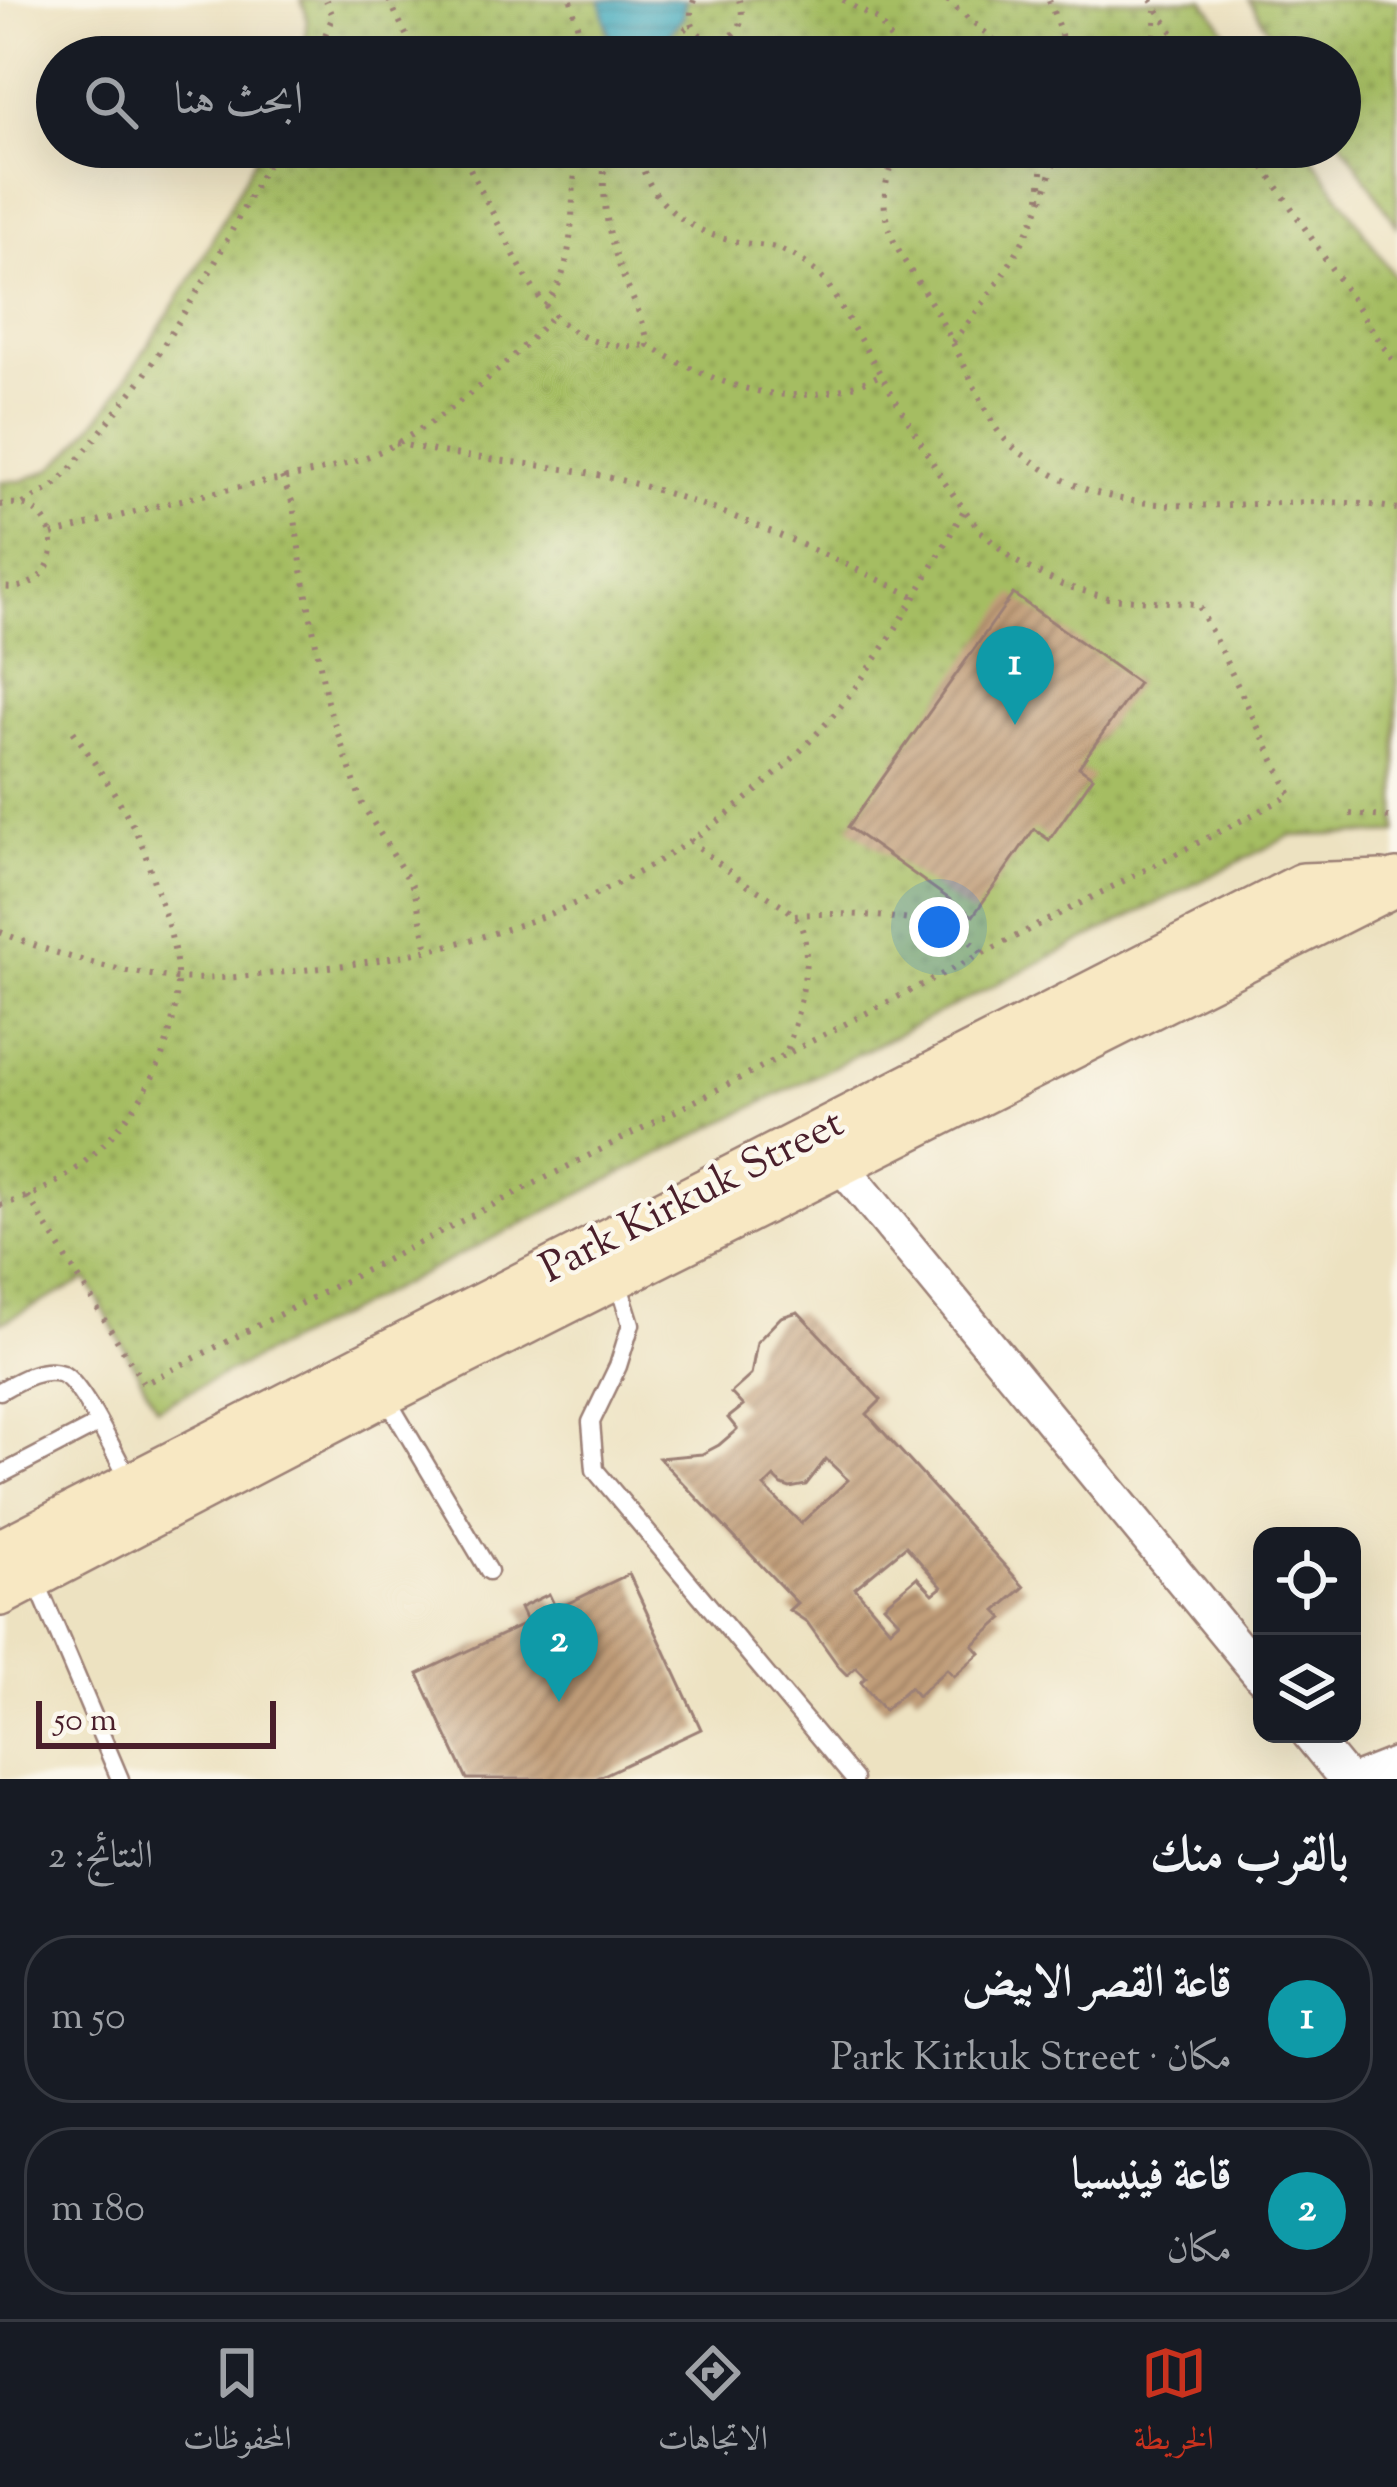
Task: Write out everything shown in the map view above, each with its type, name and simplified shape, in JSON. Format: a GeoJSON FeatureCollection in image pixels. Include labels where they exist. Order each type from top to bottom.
{"type":"FeatureCollection","features":[{"type":"Feature","properties":{"kind":"main road"},"geometry":{"type":"LineString","coordinates":[[12,1574],[383,1393],[1397,882]]}},
{"type":"Feature","properties":{"kind":"main road","name":"Park Kirkuk Street"},"geometry":{"type":"LineString","coordinates":[[12,1574],[132,1485],[1303,886],[1397,882]]}},
{"type":"Feature","properties":{"kind":"street"},"geometry":{"type":"LineString","coordinates":[[840,1164],[1253,1666]]}},
{"type":"Feature","properties":{"kind":"street"},"geometry":{"type":"LineString","coordinates":[[1316,1743],[1346,1779]]}},
{"type":"Feature","properties":{"kind":"street"},"geometry":{"type":"LineString","coordinates":[[1360,1779],[1397,1764]]}},
{"type":"Feature","properties":{"kind":"lane"},"geometry":{"type":"LineString","coordinates":[[616,1276],[631,1324],[618,1366],[590,1422],[595,1469],[854,1779]]}},
{"type":"Feature","properties":{"kind":"lane"},"geometry":{"type":"LineString","coordinates":[[0,1390],[28,1376],[58,1372],[75,1382],[132,1485]]}},
{"type":"Feature","properties":{"kind":"lane"},"geometry":{"type":"LineString","coordinates":[[383,1393],[489,1571]]}},
{"type":"Feature","properties":{"kind":"lane"},"geometry":{"type":"LineString","coordinates":[[0,1475],[98,1424]]}},
{"type":"Feature","properties":{"kind":"lane"},"geometry":{"type":"LineString","coordinates":[[12,1574],[120,1779]]}},
{"type":"Feature","properties":{"kind":"path"},"geometry":{"type":"LineString","coordinates":[[325,36],[333,16],[326,0]]}},
{"type":"Feature","properties":{"kind":"path"},"geometry":{"type":"LineString","coordinates":[[389,0],[407,36]]}},
{"type":"Feature","properties":{"kind":"path"},"geometry":{"type":"LineString","coordinates":[[572,0],[580,36]]}},
{"type":"Feature","properties":{"kind":"path"},"geometry":{"type":"LineString","coordinates":[[694,0],[690,15],[701,36]]}},
{"type":"Feature","properties":{"kind":"path"},"geometry":{"type":"LineString","coordinates":[[730,36],[741,25],[739,0]]}},
{"type":"Feature","properties":{"kind":"path"},"geometry":{"type":"LineString","coordinates":[[843,0],[860,3],[889,36]]}},
{"type":"Feature","properties":{"kind":"path"},"geometry":{"type":"LineString","coordinates":[[947,0],[989,36]]}},
{"type":"Feature","properties":{"kind":"path"},"geometry":{"type":"LineString","coordinates":[[1049,0],[1061,36]]}},
{"type":"Feature","properties":{"kind":"path"},"geometry":{"type":"LineString","coordinates":[[1153,4],[1154,36]]}},
{"type":"Feature","properties":{"kind":"path"},"geometry":{"type":"LineString","coordinates":[[1153,4],[1175,36]]}},
{"type":"Feature","properties":{"kind":"path"},"geometry":{"type":"LineString","coordinates":[[680,36],[692,23]]}},
{"type":"Feature","properties":{"kind":"path"},"geometry":{"type":"LineString","coordinates":[[22,505],[55,486],[142,379],[212,270],[265,168]]}},
{"type":"Feature","properties":{"kind":"path"},"geometry":{"type":"LineString","coordinates":[[470,168],[527,283],[567,326],[604,343],[648,345],[739,389],[833,393],[880,374]]}},
{"type":"Feature","properties":{"kind":"path"},"geometry":{"type":"LineString","coordinates":[[545,307],[556,294],[567,257],[577,168]]}},
{"type":"Feature","properties":{"kind":"path"},"geometry":{"type":"LineString","coordinates":[[604,168],[602,191],[613,245],[648,345]]}},
{"type":"Feature","properties":{"kind":"path"},"geometry":{"type":"LineString","coordinates":[[28,1196],[144,1384],[1291,795],[1198,604],[1108,598],[1062,585],[1015,561],[980,531],[944,482],[828,285],[810,265],[779,248],[705,234],[665,204],[647,181],[644,168]]}},
{"type":"Feature","properties":{"kind":"path"},"geometry":{"type":"LineString","coordinates":[[889,168],[884,191],[888,233],[953,343],[992,421],[1004,438],[1050,473],[1088,492],[1171,507],[1334,500],[1397,509]]}},
{"type":"Feature","properties":{"kind":"path"},"geometry":{"type":"LineString","coordinates":[[1037,213],[1043,168]]}},
{"type":"Feature","properties":{"kind":"path"},"geometry":{"type":"LineString","coordinates":[[953,343],[996,287],[1037,213],[1053,168]]}},
{"type":"Feature","properties":{"kind":"path"},"geometry":{"type":"LineString","coordinates":[[1265,168],[1397,367]]}},
{"type":"Feature","properties":{"kind":"path"},"geometry":{"type":"LineString","coordinates":[[52,536],[158,504],[360,459],[396,443],[459,400],[553,315]]}},
{"type":"Feature","properties":{"kind":"path"},"geometry":{"type":"LineString","coordinates":[[396,443],[564,469],[673,494],[820,551],[916,597]]}},
{"type":"Feature","properties":{"kind":"path"},"geometry":{"type":"LineString","coordinates":[[282,477],[292,504],[327,702],[362,804],[414,889],[428,952]]}},
{"type":"Feature","properties":{"kind":"path"},"geometry":{"type":"LineString","coordinates":[[0,505],[22,505],[36,511],[46,521],[53,550],[42,574],[32,583],[0,587]]}},
{"type":"Feature","properties":{"kind":"path"},"geometry":{"type":"LineString","coordinates":[[0,932],[88,963],[178,978],[271,974],[388,960],[511,929],[566,909],[690,840],[794,757],[872,667],[964,510]]}},
{"type":"Feature","properties":{"kind":"path"},"geometry":{"type":"LineString","coordinates":[[0,1205],[52,1186],[92,1158],[126,1120],[154,1077],[172,1029],[178,978],[169,926],[138,835],[71,728]]}},
{"type":"Feature","properties":{"kind":"path"},"geometry":{"type":"LineString","coordinates":[[1350,814],[1397,818]]}},
{"type":"Feature","properties":{"kind":"path"},"geometry":{"type":"LineString","coordinates":[[690,840],[738,879],[795,915],[804,932],[801,996],[786,1054]]}},
{"type":"Feature","properties":{"kind":"path"},"geometry":{"type":"LineString","coordinates":[[795,915],[850,913],[941,928],[975,943],[982,954]]}},
{"type":"Feature","properties":{"kind":"green space"},"geometry":{"type":"Polygon","coordinates":[[[301,0],[1204,0],[1229,36],[306,36],[301,0]]]}},
{"type":"Feature","properties":{"kind":"green space"},"geometry":{"type":"Polygon","coordinates":[[[1249,0],[1397,0],[1397,226],[1359,168],[1361,36],[1272,36],[1249,0]]]}},
{"type":"Feature","properties":{"kind":"green space"},"geometry":{"type":"Polygon","coordinates":[[[250,168],[1320,168],[1397,280],[1397,833],[1290,836],[157,1408],[87,1279],[0,1323],[0,481],[22,481],[51,469],[75,447],[109,405],[193,276],[250,168]]]}},
{"type":"Feature","properties":{"kind":"water"},"geometry":{"type":"Polygon","coordinates":[[[600,0],[685,0],[683,18],[667,36],[609,36],[600,0]]]}},
{"type":"Feature","properties":{"kind":"building"},"geometry":{"type":"Polygon","coordinates":[[[1013,594],[1138,683],[1079,767],[1093,777],[1049,840],[1034,829],[973,916],[848,827],[1013,594]]]}},
{"type":"Feature","properties":{"kind":"building"},"geometry":{"type":"Polygon","coordinates":[[[798,1312],[881,1400],[867,1414],[1024,1587],[996,1611],[1003,1618],[973,1645],[980,1653],[954,1676],[947,1669],[917,1696],[910,1687],[884,1710],[861,1682],[866,1677],[856,1667],[847,1675],[840,1668],[807,1622],[789,1610],[797,1603],[659,1458],[702,1454],[737,1429],[728,1418],[743,1406],[731,1393],[751,1375],[757,1342],[781,1317],[798,1312]],[[826,1459],[806,1485],[790,1488],[774,1477],[764,1487],[801,1523],[848,1480],[826,1459]],[[906,1546],[855,1588],[890,1629],[899,1621],[884,1605],[917,1577],[933,1594],[942,1587],[906,1546]]]}},
{"type":"Feature","properties":{"kind":"building"},"geometry":{"type":"Polygon","coordinates":[[[629,1574],[701,1729],[595,1779],[467,1779],[418,1674],[527,1623],[520,1608],[549,1594],[556,1609],[629,1574]]]}},
{"type":"Feature","properties":{"kind":"place","name":"قاعة القصر الابيض"},"geometry":{"type":"Point","coordinates":[1015,725]}},
{"type":"Feature","properties":{"kind":"place","name":"قاعة فينيسيا"},"geometry":{"type":"Point","coordinates":[559,1702]}}]}
